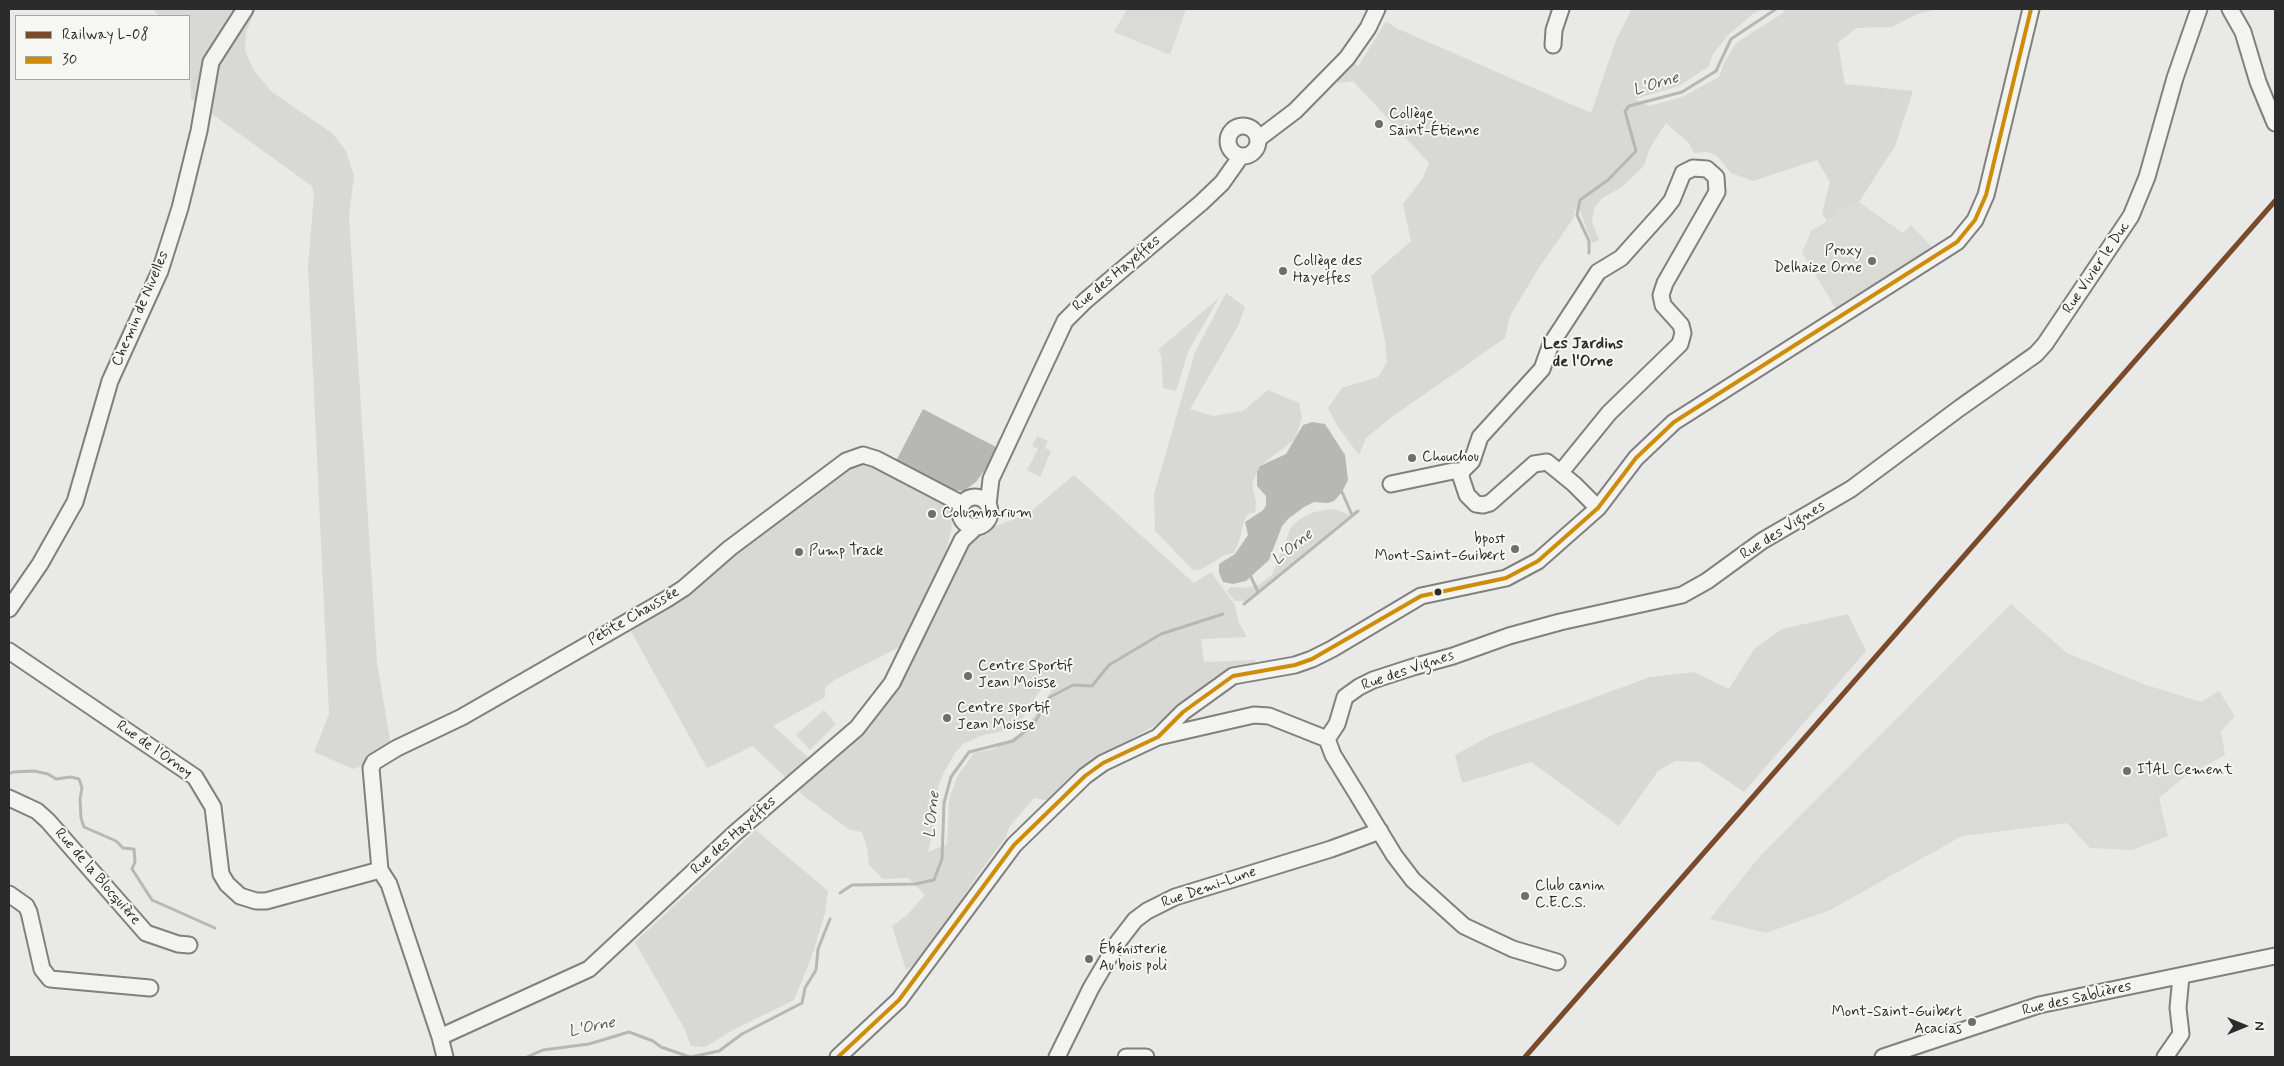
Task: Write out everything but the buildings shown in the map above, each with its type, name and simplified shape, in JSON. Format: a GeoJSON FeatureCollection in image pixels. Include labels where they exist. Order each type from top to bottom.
{"type":"FeatureCollection","features":[{"type":"Feature","properties":{"kind":"street","name":"Chemin de Nivelles"},"geometry":{"type":"LineString","coordinates":[[9,609],[62,528],[79,490],[110,382],[160,271],[180,208],[199,131],[211,62],[245,9]]}},
{"type":"Feature","properties":{"kind":"street"},"geometry":{"type":"LineString","coordinates":[[1255,133],[1257,146],[1254,152],[1237,154],[1229,139],[1232,132],[1239,126],[1255,133],[1288,118],[1347,58],[1368,28],[1377,9]]}},
{"type":"Feature","properties":{"kind":"street"},"geometry":{"type":"LineString","coordinates":[[1554,45],[1554,30],[1561,9]]}},
{"type":"Feature","properties":{"kind":"street"},"geometry":{"type":"LineString","coordinates":[[1158,737],[1183,712],[1233,676],[1295,665],[1312,659],[1332,650],[1421,596],[1506,578],[1519,572],[1547,554],[1598,508],[1636,458],[1674,422],[1950,248],[1964,235],[1983,205],[2030,9]]}},
{"type":"Feature","properties":{"kind":"street","name":"Rue Vivier le Duc"},"geometry":{"type":"LineString","coordinates":[[1895,457],[1961,406],[2041,350],[2123,230],[2142,189],[2175,78],[2199,9]]}},
{"type":"Feature","properties":{"kind":"street"},"geometry":{"type":"LineString","coordinates":[[2230,9],[2243,32],[2261,89],[2275,123]]}},
{"type":"Feature","properties":{"kind":"street","name":"Rue des Hayeffes"},"geometry":{"type":"LineString","coordinates":[[970,523],[989,520],[988,505],[991,479],[1069,316],[1193,210],[1222,182],[1231,170],[1237,154]]}},
{"type":"Feature","properties":{"kind":"street"},"geometry":{"type":"LineString","coordinates":[[1560,472],[1609,413],[1680,344],[1683,333],[1681,325],[1663,305],[1661,295],[1665,283],[1717,192],[1716,177],[1707,168],[1696,167],[1686,171],[1665,210],[1621,258],[1598,272],[1551,344],[1542,369],[1480,437],[1472,461],[1462,471],[1461,477],[1468,495],[1474,502],[1481,505],[1490,503],[1538,462],[1548,462],[1598,508]]}},
{"type":"Feature","properties":{"kind":"street","name":"Petite Chaussée"},"geometry":{"type":"LineString","coordinates":[[380,870],[371,768],[374,762],[386,754],[466,714],[667,599],[684,588],[730,548],[850,458],[863,455],[876,459],[967,501],[982,499],[988,505]]}},
{"type":"Feature","properties":{"kind":"street","name":"Rue des Vignes"},"geometry":{"type":"LineString","coordinates":[[1328,739],[1337,724],[1343,701],[1348,694],[1359,687],[1392,673],[1453,656],[1508,636],[1682,595],[1707,581],[1775,533],[1835,500],[1895,457]]}},
{"type":"Feature","properties":{"kind":"street"},"geometry":{"type":"LineString","coordinates":[[1392,484],[1445,472],[1462,471]]}},
{"type":"Feature","properties":{"kind":"street","name":"Rue des Hayeffes"},"geometry":{"type":"LineString","coordinates":[[440,1037],[588,969],[735,833],[858,728],[892,683],[962,540],[970,523],[967,501],[991,479]]}},
{"type":"Feature","properties":{"kind":"street","name":"Rue de l'Ornoy"},"geometry":{"type":"LineString","coordinates":[[9,651],[195,777],[213,807],[221,874],[226,884],[240,896],[256,901],[266,901],[380,870]]}},
{"type":"Feature","properties":{"kind":"street"},"geometry":{"type":"LineString","coordinates":[[838,1057],[899,1000],[1014,845],[1085,776],[1103,763],[1158,737],[1254,715],[1269,716],[1328,739],[1333,755],[1394,855],[1413,880],[1464,926],[1513,949],[1557,962]]}},
{"type":"Feature","properties":{"kind":"street","name":"Rue de la Blocquière"},"geometry":{"type":"LineString","coordinates":[[9,798],[37,811],[48,821],[146,933],[178,944],[189,945]]}},
{"type":"Feature","properties":{"kind":"street","name":"Rue Demi-Lune"},"geometry":{"type":"LineString","coordinates":[[1057,1057],[1091,988],[1118,942],[1130,925],[1147,911],[1175,897],[1331,849],[1380,831]]}},
{"type":"Feature","properties":{"kind":"street"},"geometry":{"type":"LineString","coordinates":[[380,870],[389,884],[445,1057]]}},
{"type":"Feature","properties":{"kind":"street"},"geometry":{"type":"LineString","coordinates":[[9,894],[26,906],[29,912],[42,969],[50,979],[150,988]]}},
{"type":"Feature","properties":{"kind":"street","name":"Rue des Sablières"},"geometry":{"type":"LineString","coordinates":[[1883,1057],[2039,1005],[2275,956]]}},
{"type":"Feature","properties":{"kind":"street"},"geometry":{"type":"LineString","coordinates":[[2165,1057],[2181,1034],[2178,1008],[2180,976]]}},
{"type":"Feature","properties":{"kind":"street"},"geometry":{"type":"LineString","coordinates":[[2163,979],[2178,1008]]}},
{"type":"Feature","properties":{"kind":"street"},"geometry":{"type":"LineString","coordinates":[[1126,1057],[1146,1057]]}},
{"type":"Feature","properties":{"kind":"shaded area"},"geometry":{"type":"Polygon","coordinates":[[[152,9],[256,9],[246,32],[245,50],[254,71],[272,92],[333,134],[346,151],[354,175],[349,216],[377,662],[391,746],[373,762],[353,769],[314,752],[329,714],[308,266],[314,194],[312,186],[191,99],[190,15],[158,15],[152,9]]]}},
{"type":"Feature","properties":{"kind":"shaded area"},"geometry":{"type":"Polygon","coordinates":[[[1127,9],[1186,9],[1170,55],[1114,32],[1127,9]]]}},
{"type":"Feature","properties":{"kind":"shaded area"},"geometry":{"type":"Polygon","coordinates":[[[1632,9],[1764,9],[1754,13],[1728,35],[1713,54],[1709,66],[1679,86],[1635,99],[1649,106],[1682,97],[1719,77],[1724,63],[1736,43],[1783,13],[1785,9],[1938,9],[1917,14],[1892,27],[1856,28],[1838,43],[1845,84],[1913,91],[1895,146],[1859,202],[1827,221],[1822,214],[1830,182],[1817,160],[1753,181],[1731,173],[1716,155],[1707,152],[1694,153],[1689,143],[1666,123],[1650,148],[1644,166],[1622,187],[1602,198],[1594,208],[1592,222],[1599,240],[1592,243],[1580,211],[1575,210],[1573,219],[1540,266],[1510,316],[1505,338],[1389,419],[1366,438],[1359,455],[1338,427],[1328,408],[1342,388],[1378,377],[1387,362],[1385,341],[1371,276],[1411,241],[1403,204],[1423,178],[1429,163],[1353,81],[1338,83],[1336,77],[1352,60],[1358,67],[1386,21],[1396,28],[1591,113],[1616,40],[1632,9]]]}},
{"type":"Feature","properties":{"kind":"shaded area"},"geometry":{"type":"Polygon","coordinates":[[[1859,202],[1903,233],[1911,225],[1935,250],[1838,312],[1802,253],[1811,231],[1859,202]]]}},
{"type":"Feature","properties":{"kind":"shaded area"},"geometry":{"type":"Polygon","coordinates":[[[1226,293],[1245,307],[1238,326],[1190,409],[1213,416],[1243,411],[1268,390],[1299,403],[1302,418],[1295,439],[1260,466],[1252,484],[1256,502],[1255,512],[1248,514],[1244,521],[1234,553],[1225,555],[1202,569],[1193,570],[1155,531],[1154,494],[1195,352],[1226,293]]]}},
{"type":"Feature","properties":{"kind":"shaded area"},"geometry":{"type":"Polygon","coordinates":[[[1219,298],[1188,352],[1176,391],[1163,388],[1161,355],[1158,350],[1219,298]]]}},
{"type":"Feature","properties":{"kind":"shaded area"},"geometry":{"type":"Polygon","coordinates":[[[923,409],[996,447],[989,464],[976,482],[964,491],[946,490],[896,461],[923,409]]]}},
{"type":"Feature","properties":{"kind":"shaded area"},"geometry":{"type":"Polygon","coordinates":[[[1312,422],[1325,424],[1345,455],[1348,480],[1342,492],[1334,501],[1328,503],[1314,502],[1288,519],[1282,526],[1269,560],[1246,581],[1233,584],[1223,582],[1219,573],[1219,564],[1235,554],[1248,535],[1245,522],[1262,511],[1266,506],[1266,496],[1257,486],[1257,472],[1260,466],[1286,454],[1303,425],[1312,422]]]}},
{"type":"Feature","properties":{"kind":"shaded area"},"geometry":{"type":"Polygon","coordinates":[[[1037,436],[1048,441],[1045,448],[1051,451],[1040,477],[1027,470],[1038,449],[1032,446],[1037,436]]]}},
{"type":"Feature","properties":{"kind":"shaded area"},"geometry":{"type":"Polygon","coordinates":[[[868,460],[944,499],[950,509],[952,528],[943,562],[905,644],[835,680],[825,687],[825,697],[773,726],[810,759],[788,780],[753,746],[707,768],[628,626],[850,462],[868,460]]]}},
{"type":"Feature","properties":{"kind":"shaded area"},"geometry":{"type":"Polygon","coordinates":[[[1074,475],[1194,583],[1211,572],[1235,605],[1238,621],[1247,637],[1201,639],[1204,662],[1255,660],[1257,667],[1213,678],[1162,721],[1090,763],[1049,801],[1034,798],[1009,827],[1006,837],[979,873],[947,922],[917,962],[906,970],[892,926],[907,915],[925,895],[908,878],[883,879],[869,865],[867,848],[862,832],[850,830],[797,789],[860,732],[972,535],[1028,514],[1074,475]],[[1047,684],[1039,692],[1020,722],[1012,729],[980,736],[963,744],[955,753],[938,787],[933,832],[928,852],[947,844],[949,799],[958,775],[974,753],[994,749],[1023,732],[1054,687],[1047,684]]]}},
{"type":"Feature","properties":{"kind":"shaded area"},"geometry":{"type":"Polygon","coordinates":[[[1333,509],[1350,515],[1245,601],[1235,601],[1227,591],[1231,587],[1243,588],[1259,585],[1272,575],[1291,527],[1300,519],[1314,512],[1333,509]]]}},
{"type":"Feature","properties":{"kind":"shaded area"},"geometry":{"type":"Polygon","coordinates":[[[2011,604],[2067,653],[2143,684],[2201,702],[2219,691],[2235,716],[2221,731],[2225,755],[2183,778],[2159,798],[2168,836],[2132,850],[2090,848],[2067,823],[1962,836],[1830,910],[1766,933],[1710,919],[1759,857],[2011,604]]]}},
{"type":"Feature","properties":{"kind":"shaded area"},"geometry":{"type":"Polygon","coordinates":[[[1848,614],[1866,651],[1744,792],[1700,762],[1675,761],[1658,771],[1619,826],[1531,762],[1462,783],[1455,755],[1492,735],[1650,677],[1694,672],[1729,689],[1755,648],[1782,629],[1848,614]]]}},
{"type":"Feature","properties":{"kind":"shaded area"},"geometry":{"type":"Polygon","coordinates":[[[824,710],[836,724],[810,750],[796,735],[824,710]]]}},
{"type":"Feature","properties":{"kind":"shaded area"},"geometry":{"type":"Polygon","coordinates":[[[756,830],[828,891],[825,913],[812,956],[794,1000],[733,1030],[705,1047],[691,1046],[684,1028],[635,942],[756,830]]]}},
{"type":"Feature","properties":{"kind":"waterway","name":"L'Orne"},"geometry":{"type":"LineString","coordinates":[[1589,253],[1589,241],[1577,215],[1580,200],[1608,180],[1636,151],[1625,111],[1629,106],[1682,92],[1716,71],[1731,39],[1776,9]]}},
{"type":"Feature","properties":{"kind":"waterway"},"geometry":{"type":"LineString","coordinates":[[1342,492],[1352,515]]}},
{"type":"Feature","properties":{"kind":"waterway","name":"L'Orne"},"geometry":{"type":"LineString","coordinates":[[1244,604],[1358,511]]}},
{"type":"Feature","properties":{"kind":"waterway"},"geometry":{"type":"LineString","coordinates":[[1251,577],[1258,592]]}},
{"type":"Feature","properties":{"kind":"waterway","name":"L'Orne"},"geometry":{"type":"LineString","coordinates":[[840,893],[852,885],[915,884],[934,880],[942,859],[944,803],[951,777],[969,752],[1013,741],[1033,725],[1050,697],[1073,685],[1092,686],[1109,665],[1161,634],[1223,614]]}},
{"type":"Feature","properties":{"kind":"waterway"},"geometry":{"type":"LineString","coordinates":[[9,774],[13,772],[34,771],[48,774],[56,779],[71,777],[79,779],[82,788],[80,799],[81,818],[84,827],[116,841],[123,848],[134,849],[135,862],[132,869],[152,900],[215,928]]}},
{"type":"Feature","properties":{"kind":"waterway","name":"L'Orne"},"geometry":{"type":"LineString","coordinates":[[691,1057],[719,1051],[742,1034],[802,1003],[805,988],[816,970],[818,949],[830,919]]}},
{"type":"Feature","properties":{"kind":"waterway","name":"L'Orne"},"geometry":{"type":"LineString","coordinates":[[527,1057],[543,1050],[589,1044],[629,1032],[653,1041],[661,1047],[690,1057]]}},
{"type":"Feature","properties":{"kind":"rail line","name":"L-08"},"geometry":{"type":"LineString","coordinates":[[1525,1057],[2275,201]]}},
{"type":"Feature","properties":{"kind":"transit line","name":"30"},"geometry":{"type":"LineString","coordinates":[[838,1057],[899,1000],[1014,845],[1085,776],[1103,763],[1158,737],[1183,712],[1233,676],[1295,665],[1312,659],[1421,596],[1506,578],[1538,561],[1598,508],[1636,458],[1674,422],[1957,242],[1975,220],[1986,195],[2031,9]]}},
{"type":"Feature","properties":{"kind":"place","name":"Collège Saint-Étienne"},"geometry":{"type":"Point","coordinates":[1379,124]}},
{"type":"Feature","properties":{"kind":"place","name":"Proxy Delhaize Orne"},"geometry":{"type":"Point","coordinates":[1872,261]}},
{"type":"Feature","properties":{"kind":"place","name":"Collège des Hayeffes"},"geometry":{"type":"Point","coordinates":[1283,271]}},
{"type":"Feature","properties":{"kind":"place","name":"Chouchou"},"geometry":{"type":"Point","coordinates":[1412,458]}},
{"type":"Feature","properties":{"kind":"place","name":"Columbarium"},"geometry":{"type":"Point","coordinates":[932,514]}},
{"type":"Feature","properties":{"kind":"place","name":"bpost Mont-Saint-Guibert"},"geometry":{"type":"Point","coordinates":[1515,549]}},
{"type":"Feature","properties":{"kind":"place","name":"Pump Track"},"geometry":{"type":"Point","coordinates":[799,552]}},
{"type":"Feature","properties":{"kind":"place","name":"Centre Sportif Jean Moisse"},"geometry":{"type":"Point","coordinates":[968,676]}},
{"type":"Feature","properties":{"kind":"place","name":"Centre sportif Jean Moisse"},"geometry":{"type":"Point","coordinates":[947,718]}},
{"type":"Feature","properties":{"kind":"place","name":"ITAL Cement"},"geometry":{"type":"Point","coordinates":[2127,771]}},
{"type":"Feature","properties":{"kind":"place","name":"Club canin C.E.C.S."},"geometry":{"type":"Point","coordinates":[1525,896]}},
{"type":"Feature","properties":{"kind":"place","name":"Ébénisterie Au bois poli"},"geometry":{"type":"Point","coordinates":[1089,959]}},
{"type":"Feature","properties":{"kind":"place","name":"Mont-Saint-Guibert Acacias"},"geometry":{"type":"Point","coordinates":[1972,1022]}},
{"type":"Feature","properties":{"kind":"district","name":"Les Jardins de l'Orne"},"geometry":{"type":"Point","coordinates":[1583,354]}}]}
